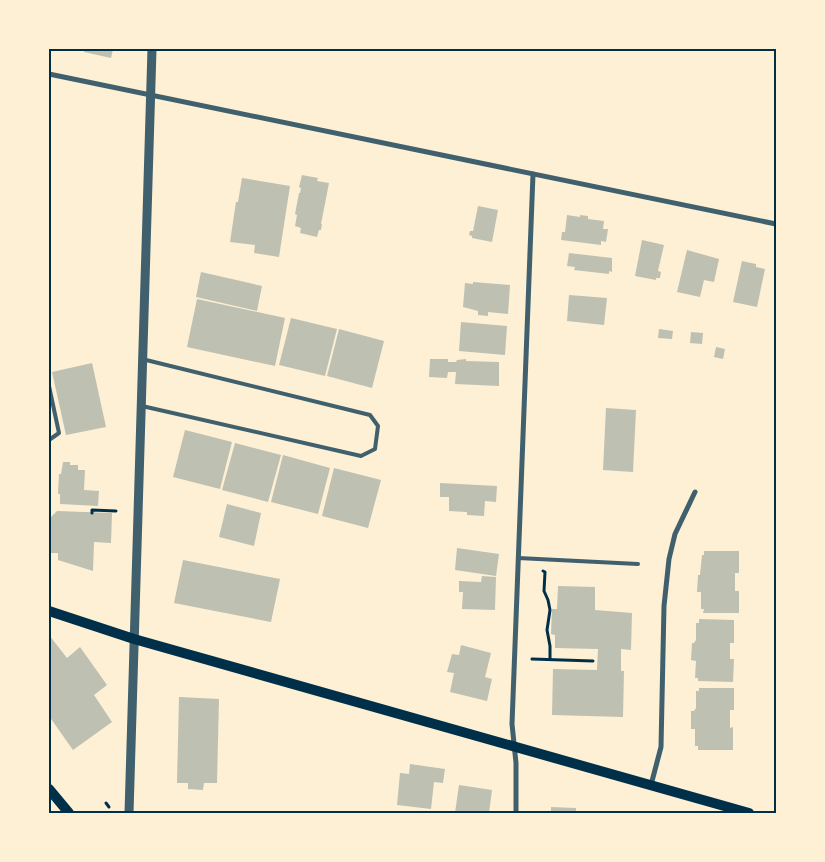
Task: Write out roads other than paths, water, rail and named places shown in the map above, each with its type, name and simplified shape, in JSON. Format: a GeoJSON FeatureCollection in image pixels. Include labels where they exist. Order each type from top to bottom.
{"type":"FeatureCollection","features":[{"type":"Feature","properties":{"kind":"main road"},"geometry":{"type":"LineString","coordinates":[[49,611],[134,640],[749,813]]}},
{"type":"Feature","properties":{"kind":"main road"},"geometry":{"type":"LineString","coordinates":[[49,789],[69,813]]}},
{"type":"Feature","properties":{"kind":"street"},"geometry":{"type":"LineString","coordinates":[[129,813],[152,49]]}},
{"type":"Feature","properties":{"kind":"street"},"geometry":{"type":"LineString","coordinates":[[49,74],[776,224]]}},
{"type":"Feature","properties":{"kind":"street"},"geometry":{"type":"LineString","coordinates":[[516,813],[516,763],[512,724],[533,174]]}},
{"type":"Feature","properties":{"kind":"street"},"geometry":{"type":"LineString","coordinates":[[652,785],[661,747],[664,606],[670,559],[675,534],[695,492]]}},
{"type":"Feature","properties":{"kind":"lane"},"geometry":{"type":"LineString","coordinates":[[141,406],[361,456],[375,449],[378,426],[370,415],[142,359]]}},
{"type":"Feature","properties":{"kind":"lane"},"geometry":{"type":"LineString","coordinates":[[49,386],[59,433],[49,440]]}},
{"type":"Feature","properties":{"kind":"lane"},"geometry":{"type":"LineString","coordinates":[[518,558],[638,564]]}}]}
